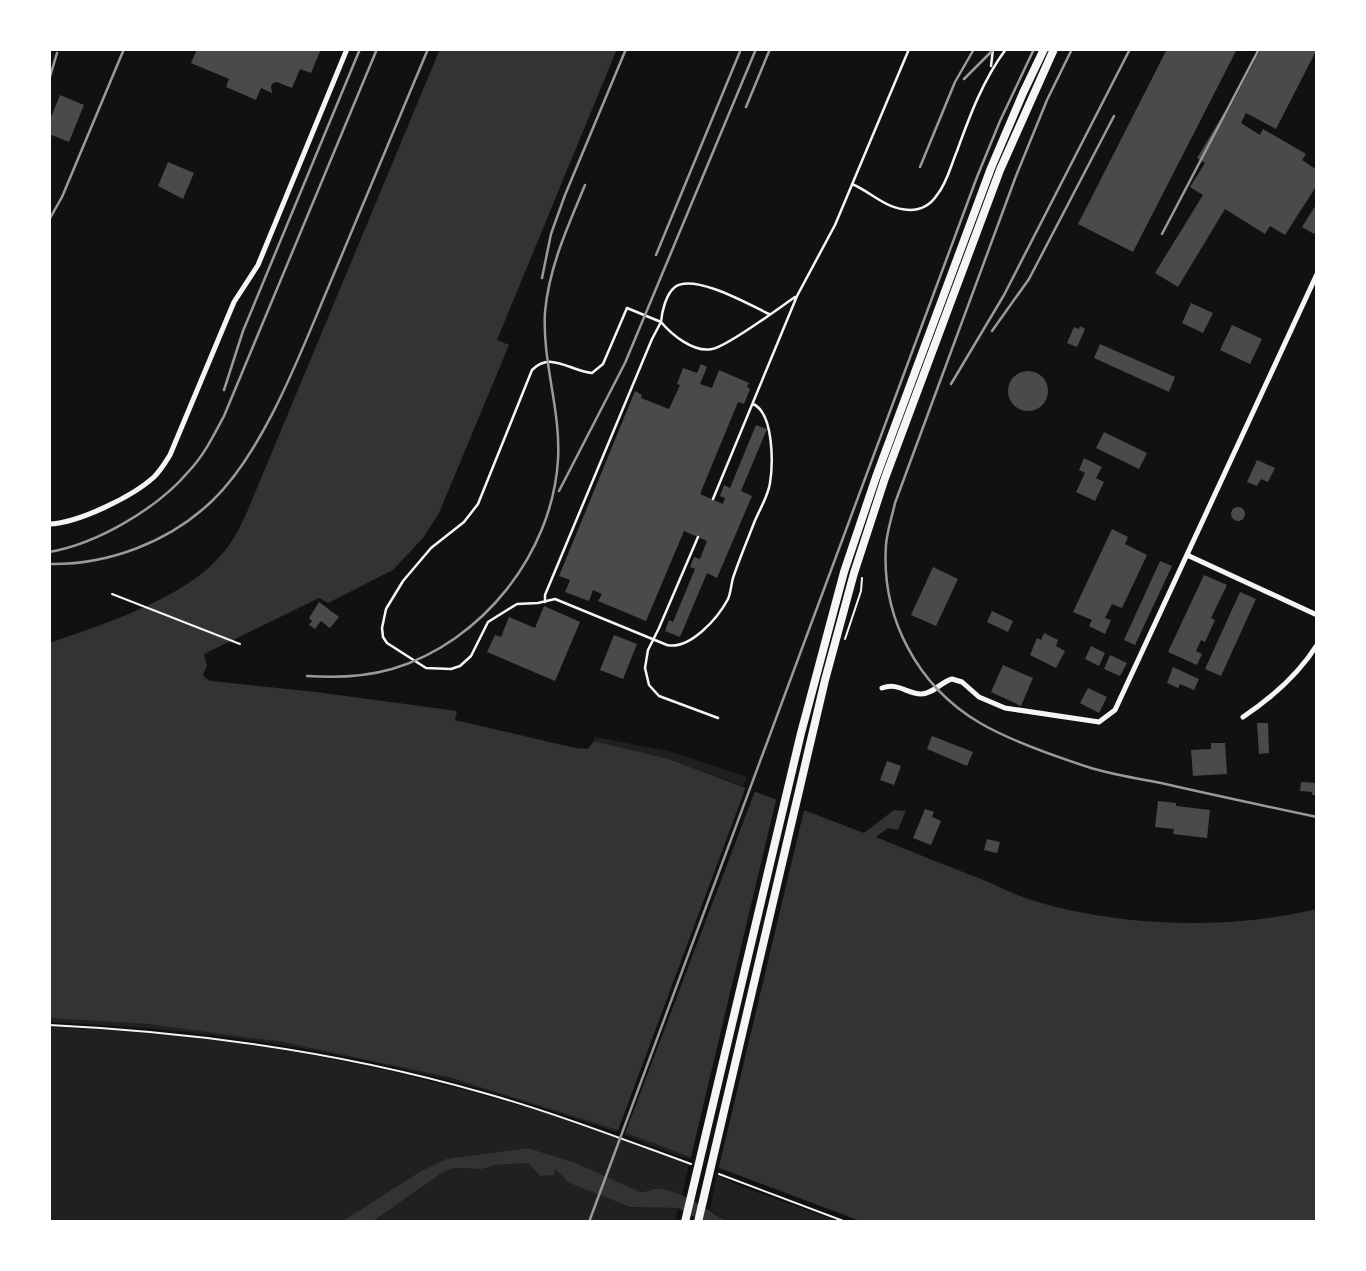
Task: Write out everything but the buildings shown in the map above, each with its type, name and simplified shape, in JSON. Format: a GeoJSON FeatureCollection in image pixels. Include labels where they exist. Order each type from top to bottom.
{"type":"FeatureCollection","features":[{"type":"Feature","properties":{"kind":"main road"},"geometry":{"type":"LineString","coordinates":[[685,1222],[801,733],[844,572],[872,489],[996,157],[1044,49]]}},
{"type":"Feature","properties":{"kind":"main road"},"geometry":{"type":"LineString","coordinates":[[698,1222],[812,737],[854,573],[881,491],[1000,170],[1054,49]]}},
{"type":"Feature","properties":{"kind":"street"},"geometry":{"type":"LineString","coordinates":[[49,524],[89,514],[138,489],[161,470],[170,455],[234,302],[258,265],[347,49]]}},
{"type":"Feature","properties":{"kind":"street"},"geometry":{"type":"LineString","coordinates":[[882,688],[898,686],[918,694],[926,694],[952,678],[962,682],[979,697],[1005,708],[1099,722],[1115,710],[1317,274]]}},
{"type":"Feature","properties":{"kind":"street"},"geometry":{"type":"LineString","coordinates":[[1187,555],[1317,615]]}},
{"type":"Feature","properties":{"kind":"street"},"geometry":{"type":"LineString","coordinates":[[1243,716],[1282,688],[1317,645]]}},
{"type":"Feature","properties":{"kind":"lane"},"geometry":{"type":"LineString","coordinates":[[713,499],[797,296],[835,225],[909,49]]}},
{"type":"Feature","properties":{"kind":"lane"},"geometry":{"type":"LineString","coordinates":[[852,184],[863,189],[875,200],[892,207],[914,210],[928,205],[942,188],[993,61],[992,49]]}},
{"type":"Feature","properties":{"kind":"lane"},"geometry":{"type":"LineString","coordinates":[[989,72],[1006,49]]}},
{"type":"Feature","properties":{"kind":"lane"},"geometry":{"type":"LineString","coordinates":[[545,602],[545,595],[661,322],[665,303],[672,289],[686,284],[714,289],[769,314]]}},
{"type":"Feature","properties":{"kind":"lane"},"geometry":{"type":"LineString","coordinates":[[753,404],[758,406],[766,417],[770,437],[770,483],[728,598],[707,624],[682,645],[676,646],[653,639],[559,599],[517,604],[488,622],[471,656],[460,666],[451,669],[434,670],[419,665],[387,643],[383,637],[386,609],[403,581],[431,548],[464,522],[478,504],[532,370],[542,362],[556,361],[584,372],[592,373],[598,370],[627,308],[661,322],[675,336],[694,346],[711,349],[718,348],[797,296]]}},
{"type":"Feature","properties":{"kind":"lane"},"geometry":{"type":"LineString","coordinates":[[698,537],[648,650],[645,668],[653,691],[666,699],[718,718]]}},
{"type":"Feature","properties":{"kind":"path"},"geometry":{"type":"LineString","coordinates":[[853,618],[861,591],[862,572]]}},
{"type":"Feature","properties":{"kind":"path"},"geometry":{"type":"LineString","coordinates":[[111,594],[240,644]]}},
{"type":"Feature","properties":{"kind":"path"},"geometry":{"type":"LineString","coordinates":[[49,1024],[181,1034],[349,1059],[514,1102],[604,1131],[697,1167]]}},
{"type":"Feature","properties":{"kind":"path"},"geometry":{"type":"LineString","coordinates":[[709,1171],[846,1222]]}},
{"type":"Feature","properties":{"kind":"shaded area"},"geometry":{"type":"Polygon","coordinates":[[[440,49],[617,49],[497,340],[509,345],[439,513],[423,538],[393,570],[328,603],[319,598],[204,654],[207,666],[203,674],[205,678],[211,681],[457,711],[455,720],[575,748],[588,749],[594,741],[669,759],[864,833],[894,810],[906,811],[898,830],[888,828],[876,837],[1027,899],[1074,911],[1144,921],[1214,923],[1283,916],[1317,909],[1317,1222],[863,1222],[618,1130],[448,1077],[283,1042],[147,1024],[49,1018],[49,643],[118,619],[165,597],[206,570],[230,544],[247,512],[440,49]]]}},
{"type":"Feature","properties":{"kind":"shaded area"},"geometry":{"type":"Polygon","coordinates":[[[595,737],[672,752],[747,777],[743,786],[669,759],[594,741],[595,737]]]}},
{"type":"Feature","properties":{"kind":"shaded area"},"geometry":{"type":"Polygon","coordinates":[[[49,1018],[132,1023],[224,1033],[388,1063],[469,1083],[552,1108],[691,1157],[680,1156],[511,1098],[350,1057],[250,1040],[150,1028],[49,1022],[49,1018]]]}},
{"type":"Feature","properties":{"kind":"shaded area"},"geometry":{"type":"Polygon","coordinates":[[[49,1027],[152,1034],[255,1046],[357,1064],[457,1088],[584,1125],[689,1164],[682,1195],[655,1188],[644,1194],[576,1163],[528,1148],[446,1159],[421,1171],[341,1222],[49,1222],[49,1027]]]}},
{"type":"Feature","properties":{"kind":"shaded area"},"geometry":{"type":"Polygon","coordinates":[[[528,1148],[576,1163],[640,1192],[658,1189],[679,1194],[728,1222],[704,1222],[678,1208],[630,1207],[569,1183],[555,1169],[554,1175],[540,1176],[528,1163],[495,1165],[482,1169],[454,1168],[443,1172],[372,1222],[341,1222],[421,1171],[446,1159],[528,1148]]]}},
{"type":"Feature","properties":{"kind":"shaded area"},"geometry":{"type":"Polygon","coordinates":[[[528,1163],[540,1176],[555,1169],[569,1183],[630,1207],[678,1208],[675,1222],[372,1222],[443,1172],[454,1168],[482,1169],[495,1165],[528,1163]]]}},
{"type":"Feature","properties":{"kind":"shaded area"},"geometry":{"type":"Polygon","coordinates":[[[717,1175],[840,1222],[728,1222],[710,1210],[717,1175]]]}},
{"type":"Feature","properties":{"kind":"pier"},"geometry":{"type":"Polygon","coordinates":[[[747,784],[754,786],[755,791],[624,1136],[617,1133],[747,784]]]}},
{"type":"Feature","properties":{"kind":"pier"},"geometry":{"type":"Polygon","coordinates":[[[777,796],[805,806],[718,1171],[690,1161],[777,796]]]}},
{"type":"Feature","properties":{"kind":"railway"},"geometry":{"type":"LineString","coordinates":[[49,220],[62,197],[124,49]]}},
{"type":"Feature","properties":{"kind":"railway"},"geometry":{"type":"LineString","coordinates":[[224,390],[243,331],[360,49]]}},
{"type":"Feature","properties":{"kind":"railway"},"geometry":{"type":"LineString","coordinates":[[49,552],[68,548],[106,533],[144,511],[176,485],[204,452],[224,416],[377,49]]}},
{"type":"Feature","properties":{"kind":"railway"},"geometry":{"type":"LineString","coordinates":[[49,564],[116,555],[157,539],[195,516],[231,480],[264,429],[293,371],[428,49]]}},
{"type":"Feature","properties":{"kind":"railway"},"geometry":{"type":"LineString","coordinates":[[542,278],[551,234],[565,195],[626,49]]}},
{"type":"Feature","properties":{"kind":"railway"},"geometry":{"type":"LineString","coordinates":[[656,255],[741,49]]}},
{"type":"Feature","properties":{"kind":"railway"},"geometry":{"type":"LineString","coordinates":[[559,491],[625,363],[756,49]]}},
{"type":"Feature","properties":{"kind":"railway"},"geometry":{"type":"LineString","coordinates":[[746,107],[770,49]]}},
{"type":"Feature","properties":{"kind":"railway"},"geometry":{"type":"LineString","coordinates":[[920,167],[955,82],[974,49]]}},
{"type":"Feature","properties":{"kind":"railway"},"geometry":{"type":"LineString","coordinates":[[964,79],[994,49]]}},
{"type":"Feature","properties":{"kind":"railway"},"geometry":{"type":"LineString","coordinates":[[589,1222],[977,177],[1034,49]]}},
{"type":"Feature","properties":{"kind":"railway"},"geometry":{"type":"LineString","coordinates":[[1072,49],[1047,100],[1016,176],[895,503],[887,540],[886,572],[897,623],[921,669],[938,690],[958,708],[1005,736],[1106,772],[1317,817]]}},
{"type":"Feature","properties":{"kind":"railway"},"geometry":{"type":"LineString","coordinates":[[951,384],[1004,295],[1130,49]]}},
{"type":"Feature","properties":{"kind":"railway"},"geometry":{"type":"LineString","coordinates":[[1162,234],[1259,49]]}},
{"type":"Feature","properties":{"kind":"railway"},"geometry":{"type":"LineString","coordinates":[[49,80],[57,53]]}},
{"type":"Feature","properties":{"kind":"railway"},"geometry":{"type":"LineString","coordinates":[[992,331],[1029,279],[1114,116]]}},
{"type":"Feature","properties":{"kind":"railway"},"geometry":{"type":"LineString","coordinates":[[307,676],[371,674],[425,656],[455,638],[482,616],[506,590],[527,560],[542,529],[553,495],[558,460],[557,423],[545,331],[547,295],[560,247],[585,185]]}}]}
